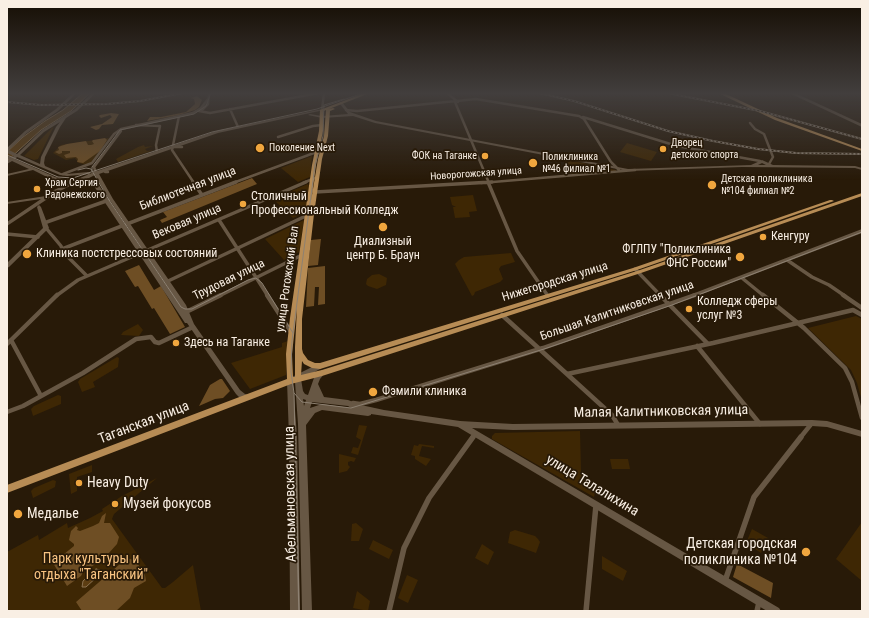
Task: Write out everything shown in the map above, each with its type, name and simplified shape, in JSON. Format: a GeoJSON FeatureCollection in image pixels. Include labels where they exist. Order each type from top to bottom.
{"type":"FeatureCollection","features":[{"type":"Feature","properties":{"kind":"main road","name":"улица Рогожский Вал"},"geometry":{"type":"LineString","coordinates":[[298,378],[299,320],[305,254],[317,151],[322,122]]}},
{"type":"Feature","properties":{"kind":"main road","name":"улица Рогожский Вал"},"geometry":{"type":"LineString","coordinates":[[315,178],[326,136],[327,122]]}},
{"type":"Feature","properties":{"kind":"main road"},"geometry":{"type":"LineString","coordinates":[[784,122],[862,150]]}},
{"type":"Feature","properties":{"kind":"main road"},"geometry":{"type":"LineString","coordinates":[[791,122],[862,147]]}},
{"type":"Feature","properties":{"kind":"main road","name":"Нижегородская улица"},"geometry":{"type":"LineString","coordinates":[[321,370],[548,296],[637,270],[862,190]]}},
{"type":"Feature","properties":{"kind":"main road","name":"Нижегородская улица"},"geometry":{"type":"LineString","coordinates":[[321,370],[502,315],[862,194]]}},
{"type":"Feature","properties":{"kind":"main road","name":"улица Рогожский Вал"},"geometry":{"type":"LineString","coordinates":[[290,381],[289,354],[305,254]]}},
{"type":"Feature","properties":{"kind":"main road"},"geometry":{"type":"LineString","coordinates":[[298,347],[300,354],[306,362],[321,370]]}},
{"type":"Feature","properties":{"kind":"main road","name":"Таганская улица"},"geometry":{"type":"LineString","coordinates":[[7,489],[298,378]]}},
{"type":"Feature","properties":{"kind":"street"},"geometry":{"type":"LineString","coordinates":[[41,122],[13,142],[7,142],[11,144],[8,149],[31,162],[63,174],[96,174]]}},
{"type":"Feature","properties":{"kind":"street"},"geometry":{"type":"LineString","coordinates":[[7,163],[21,155],[48,128],[58,122]]}},
{"type":"Feature","properties":{"kind":"street"},"geometry":{"type":"LineString","coordinates":[[43,167],[43,157],[58,127],[63,122]]}},
{"type":"Feature","properties":{"kind":"street"},"geometry":{"type":"LineString","coordinates":[[63,174],[91,164],[115,132],[123,128],[152,122]]}},
{"type":"Feature","properties":{"kind":"street"},"geometry":{"type":"LineString","coordinates":[[178,122],[173,148],[202,195]]}},
{"type":"Feature","properties":{"kind":"street"},"geometry":{"type":"LineString","coordinates":[[236,122],[238,127]]}},
{"type":"Feature","properties":{"kind":"street"},"geometry":{"type":"LineString","coordinates":[[7,224],[71,183],[238,127],[269,122]]}},
{"type":"Feature","properties":{"kind":"street"},"geometry":{"type":"LineString","coordinates":[[107,171],[157,152],[182,147],[223,132],[275,122]]}},
{"type":"Feature","properties":{"kind":"street"},"geometry":{"type":"LineString","coordinates":[[374,122],[609,164]]}},
{"type":"Feature","properties":{"kind":"street"},"geometry":{"type":"LineString","coordinates":[[463,122],[487,183],[517,251],[548,296]]}},
{"type":"Feature","properties":{"kind":"street"},"geometry":{"type":"LineString","coordinates":[[593,122],[587,124],[609,164],[617,170],[769,165],[855,167],[862,169]]}},
{"type":"Feature","properties":{"kind":"street"},"geometry":{"type":"LineString","coordinates":[[599,122],[677,146],[747,159],[769,165]]}},
{"type":"Feature","properties":{"kind":"street"},"geometry":{"type":"LineString","coordinates":[[750,123],[755,129],[764,134],[773,157],[769,165]]}},
{"type":"Feature","properties":{"kind":"street"},"geometry":{"type":"LineString","coordinates":[[48,128],[56,125],[58,125],[58,127]]}},
{"type":"Feature","properties":{"kind":"street"},"geometry":{"type":"LineString","coordinates":[[157,152],[156,145],[160,126],[135,125],[119,132],[94,167],[96,174],[109,200],[164,283],[184,317],[192,326],[238,392],[243,397],[248,397]]}},
{"type":"Feature","properties":{"kind":"street"},"geometry":{"type":"LineString","coordinates":[[278,137],[308,127],[322,125]]}},
{"type":"Feature","properties":{"kind":"street","name":"Библиотечная улица"},"geometry":{"type":"LineString","coordinates":[[62,249],[322,150]]}},
{"type":"Feature","properties":{"kind":"street"},"geometry":{"type":"LineString","coordinates":[[7,157],[35,168],[53,178],[60,184],[59,191]]}},
{"type":"Feature","properties":{"kind":"street"},"geometry":{"type":"LineString","coordinates":[[31,162],[38,161],[43,157]]}},
{"type":"Feature","properties":{"kind":"street"},"geometry":{"type":"LineString","coordinates":[[747,159],[754,163],[749,166]]}},
{"type":"Feature","properties":{"kind":"street"},"geometry":{"type":"LineString","coordinates":[[749,166],[759,162],[769,165]]}},
{"type":"Feature","properties":{"kind":"street"},"geometry":{"type":"LineString","coordinates":[[18,172],[26,165]]}},
{"type":"Feature","properties":{"kind":"street"},"geometry":{"type":"LineString","coordinates":[[7,175],[35,168]]}},
{"type":"Feature","properties":{"kind":"street","name":"Новорогожская улица"},"geometry":{"type":"LineString","coordinates":[[313,191],[487,183],[617,170]]}},
{"type":"Feature","properties":{"kind":"street"},"geometry":{"type":"LineString","coordinates":[[9,202],[59,191],[78,184],[96,174]]}},
{"type":"Feature","properties":{"kind":"street"},"geometry":{"type":"LineString","coordinates":[[53,178],[78,184],[95,184],[109,200]]}},
{"type":"Feature","properties":{"kind":"street","name":"Вековая улица"},"geometry":{"type":"LineString","coordinates":[[7,344],[58,294],[87,276],[315,178]]}},
{"type":"Feature","properties":{"kind":"street"},"geometry":{"type":"LineString","coordinates":[[9,202],[46,197],[59,191]]}},
{"type":"Feature","properties":{"kind":"street"},"geometry":{"type":"LineString","coordinates":[[37,206],[46,197]]}},
{"type":"Feature","properties":{"kind":"street"},"geometry":{"type":"LineString","coordinates":[[26,199],[37,206],[45,226],[62,249],[87,276]]}},
{"type":"Feature","properties":{"kind":"street"},"geometry":{"type":"LineString","coordinates":[[7,266],[38,237],[45,226],[109,200]]}},
{"type":"Feature","properties":{"kind":"street"},"geometry":{"type":"LineString","coordinates":[[164,283],[310,214]]}},
{"type":"Feature","properties":{"kind":"street"},"geometry":{"type":"LineString","coordinates":[[220,220],[292,333]]}},
{"type":"Feature","properties":{"kind":"street","name":"Большая Калитниковская улица"},"geometry":{"type":"LineString","coordinates":[[363,407],[374,401],[539,349],[671,304],[862,231]]}},
{"type":"Feature","properties":{"kind":"street"},"geometry":{"type":"LineString","coordinates":[[7,234],[38,237]]}},
{"type":"Feature","properties":{"kind":"street","name":"Трудовая улица"},"geometry":{"type":"LineString","coordinates":[[186,312],[305,254]]}},
{"type":"Feature","properties":{"kind":"street"},"geometry":{"type":"LineString","coordinates":[[787,260],[812,277],[834,288],[862,308]]}},
{"type":"Feature","properties":{"kind":"street"},"geometry":{"type":"LineString","coordinates":[[637,270],[708,344]]}},
{"type":"Feature","properties":{"kind":"street"},"geometry":{"type":"LineString","coordinates":[[742,278],[798,323],[848,372],[862,418]]}},
{"type":"Feature","properties":{"kind":"street"},"geometry":{"type":"LineString","coordinates":[[164,283],[184,307],[192,326]]}},
{"type":"Feature","properties":{"kind":"street"},"geometry":{"type":"LineString","coordinates":[[567,374],[708,344],[853,310],[862,315]]}},
{"type":"Feature","properties":{"kind":"street"},"geometry":{"type":"LineString","coordinates":[[502,315],[612,414],[618,425]]}},
{"type":"Feature","properties":{"kind":"street"},"geometry":{"type":"LineString","coordinates":[[7,412],[23,406],[96,365],[136,339],[142,337],[151,338],[158,343],[192,326]]}},
{"type":"Feature","properties":{"kind":"street"},"geometry":{"type":"LineString","coordinates":[[11,340],[41,396]]}},
{"type":"Feature","properties":{"kind":"street"},"geometry":{"type":"LineString","coordinates":[[697,346],[760,424]]}},
{"type":"Feature","properties":{"kind":"street"},"geometry":{"type":"LineString","coordinates":[[302,424],[314,384],[321,370]]}},
{"type":"Feature","properties":{"kind":"street","name":"Нижегородская улица"},"geometry":{"type":"LineString","coordinates":[[298,378],[321,370]]}},
{"type":"Feature","properties":{"kind":"street","name":"Абельмановская улица"},"geometry":{"type":"LineString","coordinates":[[298,378],[302,424],[307,611]]}},
{"type":"Feature","properties":{"kind":"street","name":"Абельмановская улица"},"geometry":{"type":"LineString","coordinates":[[290,381],[293,435],[295,611]]}},
{"type":"Feature","properties":{"kind":"street"},"geometry":{"type":"LineString","coordinates":[[314,384],[322,400]]}},
{"type":"Feature","properties":{"kind":"street","name":"улица Талалихина"},"geometry":{"type":"LineString","coordinates":[[300,393],[310,399],[322,400],[349,407]]}},
{"type":"Feature","properties":{"kind":"street"},"geometry":{"type":"LineString","coordinates":[[373,410],[370,404],[374,401]]}},
{"type":"Feature","properties":{"kind":"street","name":"улица Талалихина"},"geometry":{"type":"LineString","coordinates":[[302,424],[309,414],[320,407],[363,407],[384,413]]}},
{"type":"Feature","properties":{"kind":"street","name":"улица Талалихина"},"geometry":{"type":"LineString","coordinates":[[363,407],[384,413],[460,424],[724,581],[758,606],[776,611]]}},
{"type":"Feature","properties":{"kind":"street"},"geometry":{"type":"LineString","coordinates":[[724,581],[754,497],[812,423]]}},
{"type":"Feature","properties":{"kind":"street","name":"Малая Калитниковская улица"},"geometry":{"type":"LineString","coordinates":[[460,424],[497,426],[812,423],[827,424],[862,434]]}},
{"type":"Feature","properties":{"kind":"street"},"geometry":{"type":"LineString","coordinates":[[389,611],[404,548],[429,498],[475,434],[476,428],[480,426]]}},
{"type":"Feature","properties":{"kind":"street"},"geometry":{"type":"LineString","coordinates":[[488,441],[485,436],[485,432],[490,428],[497,426]]}},
{"type":"Feature","properties":{"kind":"street"},"geometry":{"type":"LineString","coordinates":[[294,484],[304,482]]}},
{"type":"Feature","properties":{"kind":"street"},"geometry":{"type":"LineString","coordinates":[[588,610],[596,505]]}},
{"type":"Feature","properties":{"kind":"street"},"geometry":{"type":"LineString","coordinates":[[295,593],[299,598],[303,597],[306,591]]}},
{"type":"Feature","properties":{"kind":"green space"},"geometry":{"type":"Polygon","coordinates":[[[54,126],[38,159],[34,160],[24,156],[54,126]]]}},
{"type":"Feature","properties":{"kind":"green space"},"geometry":{"type":"Polygon","coordinates":[[[109,138],[93,162],[87,165],[79,163],[75,158],[66,160],[53,153],[61,145],[109,138]]]}},
{"type":"Feature","properties":{"kind":"green space"},"geometry":{"type":"Polygon","coordinates":[[[627,143],[657,152],[651,161],[620,152],[627,143]]]}},
{"type":"Feature","properties":{"kind":"green space"},"geometry":{"type":"Polygon","coordinates":[[[144,145],[145,147],[153,146],[145,149],[147,151],[154,150],[118,162],[116,159],[138,147],[144,145]]]}},
{"type":"Feature","properties":{"kind":"green space"},"geometry":{"type":"Polygon","coordinates":[[[312,156],[310,177],[298,182],[281,168],[312,156]]]}},
{"type":"Feature","properties":{"kind":"green space"},"geometry":{"type":"Polygon","coordinates":[[[564,159],[616,170],[616,171],[572,174],[564,159]]]}},
{"type":"Feature","properties":{"kind":"green space"},"geometry":{"type":"Polygon","coordinates":[[[308,184],[306,212],[293,218],[273,199],[308,184]]]}},
{"type":"Feature","properties":{"kind":"green space"},"geometry":{"type":"Polygon","coordinates":[[[473,195],[477,211],[469,212],[470,217],[455,218],[453,207],[456,207],[452,205],[450,197],[473,195]]]}},
{"type":"Feature","properties":{"kind":"green space"},"geometry":{"type":"Polygon","coordinates":[[[304,220],[299,252],[284,260],[265,239],[304,220]]]}},
{"type":"Feature","properties":{"kind":"green space"},"geometry":{"type":"Polygon","coordinates":[[[511,253],[515,262],[501,266],[499,269],[503,279],[500,282],[475,292],[472,296],[455,264],[464,257],[511,253]]]}},
{"type":"Feature","properties":{"kind":"green space"},"geometry":{"type":"Polygon","coordinates":[[[379,274],[387,278],[386,285],[377,289],[366,284],[367,279],[372,275],[379,274]]]}},
{"type":"Feature","properties":{"kind":"green space"},"geometry":{"type":"Polygon","coordinates":[[[856,316],[862,319],[862,401],[857,383],[851,370],[808,328],[856,316]]]}},
{"type":"Feature","properties":{"kind":"green space"},"geometry":{"type":"Polygon","coordinates":[[[138,324],[143,330],[139,336],[121,335],[123,332],[138,324]]]}},
{"type":"Feature","properties":{"kind":"green space"},"geometry":{"type":"Polygon","coordinates":[[[288,341],[286,375],[250,389],[231,363],[282,347],[282,343],[288,341]]]}},
{"type":"Feature","properties":{"kind":"green space"},"geometry":{"type":"Polygon","coordinates":[[[117,357],[119,358],[118,367],[93,382],[95,387],[82,392],[78,382],[80,379],[117,357]]]}},
{"type":"Feature","properties":{"kind":"green space"},"geometry":{"type":"Polygon","coordinates":[[[58,395],[61,396],[61,404],[33,416],[31,409],[34,406],[58,395]]]}},
{"type":"Feature","properties":{"kind":"green space"},"geometry":{"type":"Polygon","coordinates":[[[359,425],[367,426],[358,455],[351,453],[353,447],[358,448],[361,440],[356,437],[359,425]]]}},
{"type":"Feature","properties":{"kind":"green space"},"geometry":{"type":"Polygon","coordinates":[[[580,431],[581,472],[584,478],[596,488],[594,497],[492,439],[492,436],[495,433],[580,431]]]}},
{"type":"Feature","properties":{"kind":"green space"},"geometry":{"type":"Polygon","coordinates":[[[419,444],[434,446],[434,448],[422,446],[419,456],[431,459],[426,466],[415,459],[415,456],[411,455],[414,445],[418,446],[419,444]]]}},
{"type":"Feature","properties":{"kind":"green space"},"geometry":{"type":"Polygon","coordinates":[[[339,454],[356,458],[354,462],[348,462],[350,467],[347,471],[339,473],[339,454]]]}},
{"type":"Feature","properties":{"kind":"green space"},"geometry":{"type":"Polygon","coordinates":[[[610,459],[628,459],[630,469],[612,469],[610,459]]]}},
{"type":"Feature","properties":{"kind":"green space"},"geometry":{"type":"Polygon","coordinates":[[[92,465],[92,472],[77,477],[77,491],[71,494],[69,474],[92,465]]]}},
{"type":"Feature","properties":{"kind":"green space","name":"Парк культуры и отдыха \"Таганский\""},"geometry":{"type":"Polygon","coordinates":[[[157,478],[114,514],[112,519],[162,588],[165,588],[193,565],[201,611],[7,611],[7,552],[38,535],[39,540],[67,523],[68,528],[90,518],[103,511],[102,509],[122,496],[157,478]]]}},
{"type":"Feature","properties":{"kind":"green space"},"geometry":{"type":"Polygon","coordinates":[[[53,480],[56,481],[55,487],[33,498],[31,491],[34,488],[53,480]]]}},
{"type":"Feature","properties":{"kind":"green space"},"geometry":{"type":"Polygon","coordinates":[[[862,522],[862,581],[836,559],[862,522]]]}},
{"type":"Feature","properties":{"kind":"green space"},"geometry":{"type":"Polygon","coordinates":[[[356,523],[363,529],[359,541],[351,541],[352,524],[356,523]]]}},
{"type":"Feature","properties":{"kind":"green space"},"geometry":{"type":"Polygon","coordinates":[[[752,529],[768,538],[761,553],[746,543],[752,529]]]}},
{"type":"Feature","properties":{"kind":"green space"},"geometry":{"type":"Polygon","coordinates":[[[515,530],[535,536],[538,539],[540,542],[536,553],[508,543],[510,532],[515,530]]]}},
{"type":"Feature","properties":{"kind":"green space"},"geometry":{"type":"Polygon","coordinates":[[[373,540],[393,550],[389,559],[369,549],[373,540]]]}},
{"type":"Feature","properties":{"kind":"green space"},"geometry":{"type":"Polygon","coordinates":[[[482,544],[494,552],[488,565],[475,558],[482,544]]]}},
{"type":"Feature","properties":{"kind":"green space"},"geometry":{"type":"Polygon","coordinates":[[[602,556],[627,571],[623,581],[602,569],[602,556]]]}},
{"type":"Feature","properties":{"kind":"green space"},"geometry":{"type":"Polygon","coordinates":[[[407,575],[418,580],[408,603],[398,598],[407,575]]]}},
{"type":"Feature","properties":{"kind":"green space"},"geometry":{"type":"Polygon","coordinates":[[[357,591],[370,601],[368,611],[353,608],[357,591]]]}},
{"type":"Feature","properties":{"kind":"shaded area"},"geometry":{"type":"Polygon","coordinates":[[[44,122],[54,122],[41,130],[7,161],[7,152],[23,137],[44,122]]]}},
{"type":"Feature","properties":{"kind":"shaded area"},"geometry":{"type":"Polygon","coordinates":[[[105,122],[114,122],[113,124],[102,125],[96,130],[90,127],[105,122]]]}},
{"type":"Feature","properties":{"kind":"shaded area"},"geometry":{"type":"Polygon","coordinates":[[[105,138],[107,140],[100,151],[83,163],[77,162],[78,159],[76,157],[66,158],[64,155],[70,153],[70,151],[62,151],[62,153],[59,154],[55,152],[59,150],[58,147],[67,144],[86,141],[88,145],[91,145],[94,144],[92,141],[93,140],[105,138]]]}},
{"type":"Feature","properties":{"kind":"shaded area"},"geometry":{"type":"Polygon","coordinates":[[[252,178],[257,184],[162,223],[160,220],[167,217],[163,212],[252,178]]]}},
{"type":"Feature","properties":{"kind":"shaded area"},"geometry":{"type":"Polygon","coordinates":[[[321,239],[318,265],[308,266],[311,240],[321,239]]]}},
{"type":"Feature","properties":{"kind":"shaded area"},"geometry":{"type":"Polygon","coordinates":[[[139,265],[154,290],[161,286],[185,327],[170,334],[138,286],[135,287],[125,271],[139,265]]]}},
{"type":"Feature","properties":{"kind":"shaded area"},"geometry":{"type":"Polygon","coordinates":[[[325,266],[325,304],[318,305],[319,287],[315,287],[314,306],[306,307],[308,268],[325,266]]]}},
{"type":"Feature","properties":{"kind":"shaded area"},"geometry":{"type":"Polygon","coordinates":[[[222,379],[230,391],[223,398],[215,399],[199,406],[210,385],[222,379]]]}},
{"type":"Feature","properties":{"kind":"shaded area"},"geometry":{"type":"Polygon","coordinates":[[[106,513],[104,523],[110,523],[119,537],[117,544],[108,554],[102,553],[97,558],[98,560],[94,565],[85,568],[81,576],[67,586],[53,563],[74,546],[74,544],[69,540],[71,531],[76,526],[78,528],[77,530],[80,531],[93,526],[99,523],[102,516],[106,513]]]}},
{"type":"Feature","properties":{"kind":"shaded area"},"geometry":{"type":"Polygon","coordinates":[[[127,558],[136,561],[145,575],[146,581],[134,588],[130,598],[116,611],[82,611],[76,602],[127,558]]]}},
{"type":"Feature","properties":{"kind":"shaded area"},"geometry":{"type":"Polygon","coordinates":[[[737,564],[773,583],[771,598],[733,577],[737,564]]]}},
{"type":"Feature","properties":{"kind":"shaded area"},"geometry":{"type":"Polygon","coordinates":[[[96,569],[100,570],[99,575],[86,587],[82,587],[83,581],[96,569]]]}},
{"type":"Feature","properties":{"kind":"tram line"},"geometry":{"type":"LineString","coordinates":[[92,171],[92,167],[120,130],[158,122]]}},
{"type":"Feature","properties":{"kind":"tram line"},"geometry":{"type":"LineString","coordinates":[[92,172],[212,132],[258,122]]}},
{"type":"Feature","properties":{"kind":"tram line"},"geometry":{"type":"LineString","coordinates":[[294,393],[291,372],[292,341],[315,165],[323,136],[323,122]]}},
{"type":"Feature","properties":{"kind":"tram line"},"geometry":{"type":"LineString","coordinates":[[7,155],[58,177],[73,178],[92,172]]}},
{"type":"Feature","properties":{"kind":"tram line"},"geometry":{"type":"LineString","coordinates":[[78,170],[86,168],[92,171]]}},
{"type":"Feature","properties":{"kind":"tram line"},"geometry":{"type":"LineString","coordinates":[[92,172],[109,200],[181,307],[185,309],[192,309],[248,280],[256,278],[262,283],[293,333]]}},
{"type":"Feature","properties":{"kind":"tram line"},"geometry":{"type":"LineString","coordinates":[[294,393],[302,402],[351,408],[544,349],[672,305],[862,232]]}},
{"type":"Feature","properties":{"kind":"tram line"},"geometry":{"type":"LineString","coordinates":[[294,393],[295,438]]}},
{"type":"Feature","properties":{"kind":"tram line"},"geometry":{"type":"LineString","coordinates":[[295,437],[299,611]]}},
{"type":"Feature","properties":{"kind":"railway"},"geometry":{"type":"LineString","coordinates":[[639,122],[668,131],[758,149],[796,153],[862,154]]}},
{"type":"Feature","properties":{"kind":"railway"},"geometry":{"type":"LineString","coordinates":[[799,122],[862,139]]}},
{"type":"Feature","properties":{"kind":"place","name":"Поколение Next"},"geometry":{"type":"Point","coordinates":[260,148]}},
{"type":"Feature","properties":{"kind":"place","name":"Дворец детского спорта"},"geometry":{"type":"Point","coordinates":[663,149]}},
{"type":"Feature","properties":{"kind":"place","name":"ФОК на Таганке"},"geometry":{"type":"Point","coordinates":[485,156]}},
{"type":"Feature","properties":{"kind":"place","name":"Поликлиника №46 филиал №1"},"geometry":{"type":"Point","coordinates":[533,163]}},
{"type":"Feature","properties":{"kind":"place","name":"Детская поликлиника №104 филиал №2"},"geometry":{"type":"Point","coordinates":[712,185]}},
{"type":"Feature","properties":{"kind":"place","name":"Храм Сергия Радонежского"},"geometry":{"type":"Point","coordinates":[37,189]}},
{"type":"Feature","properties":{"kind":"place","name":"Столичный Профессиональный Колледж"},"geometry":{"type":"Point","coordinates":[243,204]}},
{"type":"Feature","properties":{"kind":"place","name":"Диализный центр Б. Браун"},"geometry":{"type":"Point","coordinates":[383,227]}},
{"type":"Feature","properties":{"kind":"place","name":"Кенгуру"},"geometry":{"type":"Point","coordinates":[763,237]}},
{"type":"Feature","properties":{"kind":"place","name":"Клиника постстрессовых состояний"},"geometry":{"type":"Point","coordinates":[27,254]}},
{"type":"Feature","properties":{"kind":"place","name":"ФГЛПУ \"Поликлиника ФНС России\""},"geometry":{"type":"Point","coordinates":[740,257]}},
{"type":"Feature","properties":{"kind":"place","name":"Колледж сферы услуг №3"},"geometry":{"type":"Point","coordinates":[689,309]}},
{"type":"Feature","properties":{"kind":"place","name":"Здесь на Таганке"},"geometry":{"type":"Point","coordinates":[176,343]}},
{"type":"Feature","properties":{"kind":"place","name":"Фэмили клиника"},"geometry":{"type":"Point","coordinates":[373,392]}},
{"type":"Feature","properties":{"kind":"place","name":"Heavy Duty"},"geometry":{"type":"Point","coordinates":[79,483]}},
{"type":"Feature","properties":{"kind":"place","name":"Музей фокусов"},"geometry":{"type":"Point","coordinates":[115,504]}},
{"type":"Feature","properties":{"kind":"place","name":"Медалье"},"geometry":{"type":"Point","coordinates":[18,514]}},
{"type":"Feature","properties":{"kind":"place","name":"Детская городская поликлиника №104"},"geometry":{"type":"Point","coordinates":[806,552]}}]}
